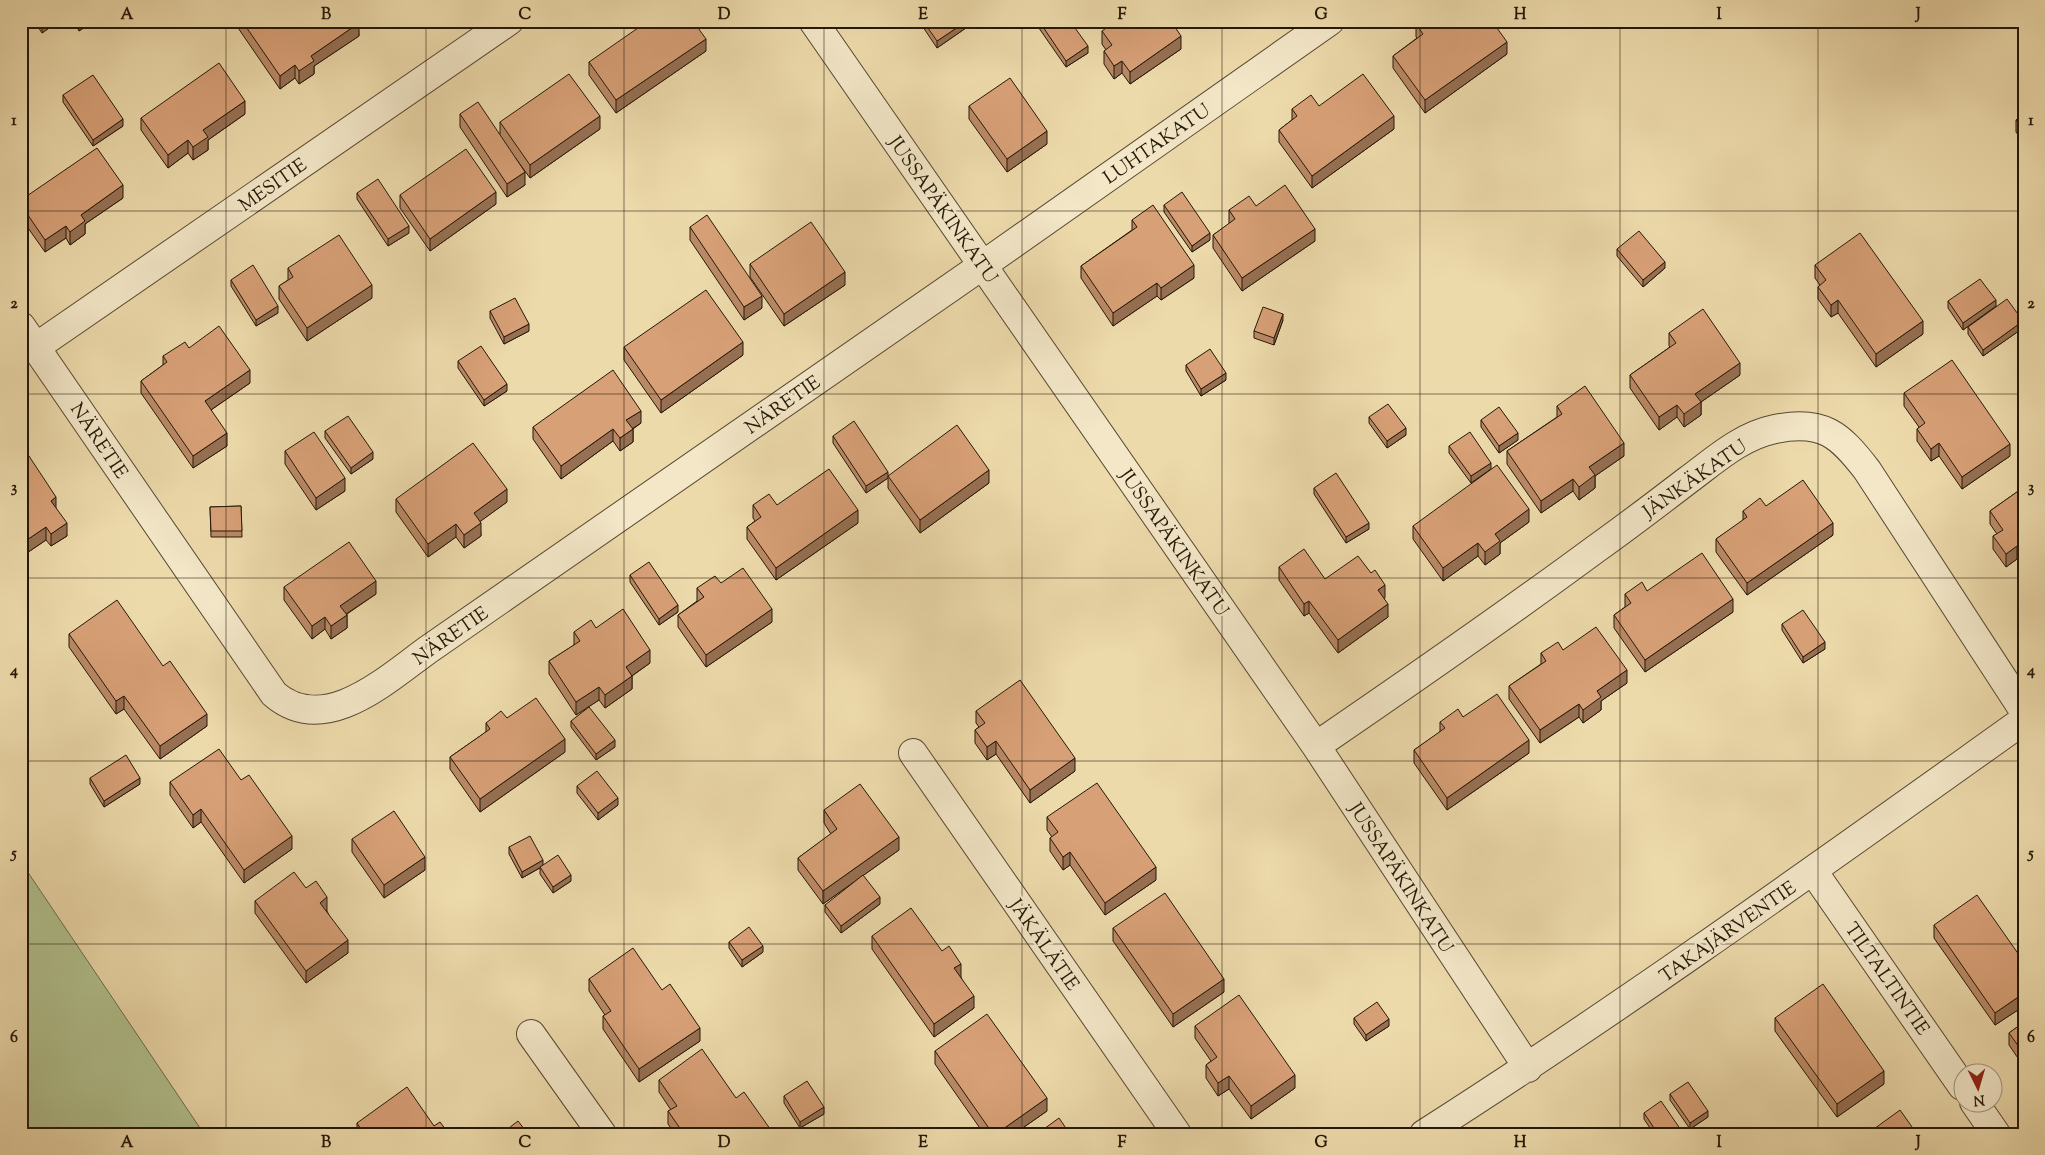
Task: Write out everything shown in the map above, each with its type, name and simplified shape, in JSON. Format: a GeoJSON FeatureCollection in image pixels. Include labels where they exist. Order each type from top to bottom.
{"type":"FeatureCollection","features":[{"type":"Feature","properties":{"kind":"street","name":"MESITIE"},"geometry":{"type":"LineString","coordinates":[[28,336],[509,21]]}},
{"type":"Feature","properties":{"kind":"street","name":"JUSSAPÄKINKATU"},"geometry":{"type":"LineString","coordinates":[[813,21],[1316,746],[1528,1068]]}},
{"type":"Feature","properties":{"kind":"street","name":"LUHTAKATU"},"geometry":{"type":"LineString","coordinates":[[983,265],[1330,21]]}},
{"type":"Feature","properties":{"kind":"street","name":"NÄRETIE"},"geometry":{"type":"LineString","coordinates":[[28,336],[274,694],[293,707],[318,710],[346,705],[360,697],[983,265]]}},
{"type":"Feature","properties":{"kind":"street","name":"JÄNKÄKATU"},"geometry":{"type":"LineString","coordinates":[[1316,746],[1598,548],[1726,450],[1759,433],[1795,426],[1827,431],[1840,438],[1853,452],[1867,470],[2024,711]]}},
{"type":"Feature","properties":{"kind":"street","name":"TAKAJÄRVENTIE"},"geometry":{"type":"LineString","coordinates":[[1424,1134],[1528,1068],[1813,871],[2024,720]]}},
{"type":"Feature","properties":{"kind":"street","name":"JÄKÄLÄTIE"},"geometry":{"type":"LineString","coordinates":[[913,753],[1177,1134]]}},
{"type":"Feature","properties":{"kind":"street","name":"TILTALTINTIE"},"geometry":{"type":"LineString","coordinates":[[1813,871],[1952,1072]]}},
{"type":"Feature","properties":{"kind":"street"},"geometry":{"type":"LineString","coordinates":[[531,1034],[602,1134]]}},
{"type":"Feature","properties":{"kind":"street"},"geometry":{"type":"LineString","coordinates":[[1981,1112],[1996,1134]]}},
{"type":"Feature","properties":{"kind":"green space"},"geometry":{"type":"Polygon","coordinates":[[[21,862],[204,1134],[21,1134],[21,862]]]}},
{"type":"Feature","properties":{"kind":"building"},"geometry":{"type":"Polygon","coordinates":[[[39,21],[49,21],[42,26],[39,21]]]}},
{"type":"Feature","properties":{"kind":"building"},"geometry":{"type":"Polygon","coordinates":[[[242,21],[358,21],[359,23],[311,56],[314,61],[299,71],[295,65],[280,76],[242,21]]]}},
{"type":"Feature","properties":{"kind":"building"},"geometry":{"type":"Polygon","coordinates":[[[648,21],[693,21],[706,39],[616,100],[589,62],[648,21]]]}},
{"type":"Feature","properties":{"kind":"building"},"geometry":{"type":"Polygon","coordinates":[[[923,21],[967,21],[937,41],[923,21]]]}},
{"type":"Feature","properties":{"kind":"building"},"geometry":{"type":"Polygon","coordinates":[[[1039,21],[1070,21],[1088,46],[1066,61],[1039,21]]]}},
{"type":"Feature","properties":{"kind":"building"},"geometry":{"type":"Polygon","coordinates":[[[1116,21],[1171,21],[1181,36],[1130,72],[1122,61],[1114,66],[1104,51],[1112,45],[1102,31],[1116,21]]]}},
{"type":"Feature","properties":{"kind":"building"},"geometry":{"type":"Polygon","coordinates":[[[1420,21],[1492,21],[1507,42],[1425,100],[1393,56],[1423,34],[1416,24],[1420,21]]]}},
{"type":"Feature","properties":{"kind":"building"},"geometry":{"type":"Polygon","coordinates":[[[219,63],[245,101],[203,130],[208,137],[193,147],[188,140],[168,155],[141,118],[219,63]]]}},
{"type":"Feature","properties":{"kind":"building"},"geometry":{"type":"Polygon","coordinates":[[[569,74],[600,116],[530,165],[500,122],[569,74]]]}},
{"type":"Feature","properties":{"kind":"building"},"geometry":{"type":"Polygon","coordinates":[[[1363,74],[1394,116],[1312,176],[1279,130],[1297,116],[1292,109],[1311,95],[1319,106],[1363,74]]]}},
{"type":"Feature","properties":{"kind":"building"},"geometry":{"type":"Polygon","coordinates":[[[93,75],[123,119],[93,140],[63,95],[93,75]]]}},
{"type":"Feature","properties":{"kind":"building"},"geometry":{"type":"Polygon","coordinates":[[[1010,78],[1047,131],[1007,159],[969,106],[1010,78]]]}},
{"type":"Feature","properties":{"kind":"building"},"geometry":{"type":"Polygon","coordinates":[[[478,102],[525,172],[507,184],[460,114],[478,102]]]}},
{"type":"Feature","properties":{"kind":"building"},"geometry":{"type":"Polygon","coordinates":[[[2024,114],[2024,130],[2016,120],[2024,114]]]}},
{"type":"Feature","properties":{"kind":"building"},"geometry":{"type":"Polygon","coordinates":[[[97,148],[123,185],[81,215],[85,221],[70,232],[66,226],[45,240],[21,205],[21,200],[97,148]]]}},
{"type":"Feature","properties":{"kind":"building"},"geometry":{"type":"Polygon","coordinates":[[[466,149],[496,192],[430,239],[400,195],[466,149]]]}},
{"type":"Feature","properties":{"kind":"building"},"geometry":{"type":"Polygon","coordinates":[[[378,179],[409,226],[388,239],[357,193],[378,179]]]}},
{"type":"Feature","properties":{"kind":"building"},"geometry":{"type":"Polygon","coordinates":[[[1285,185],[1315,229],[1242,278],[1213,235],[1235,219],[1229,210],[1249,196],[1256,206],[1285,185]]]}},
{"type":"Feature","properties":{"kind":"building"},"geometry":{"type":"Polygon","coordinates":[[[1182,192],[1210,233],[1192,246],[1164,205],[1182,192]]]}},
{"type":"Feature","properties":{"kind":"building"},"geometry":{"type":"Polygon","coordinates":[[[1153,205],[1194,265],[1161,288],[1157,283],[1113,313],[1081,266],[1137,227],[1132,220],[1153,205]]]}},
{"type":"Feature","properties":{"kind":"building"},"geometry":{"type":"Polygon","coordinates":[[[707,215],[762,296],[744,307],[690,227],[707,215]]]}},
{"type":"Feature","properties":{"kind":"building"},"geometry":{"type":"Polygon","coordinates":[[[811,222],[845,272],[784,314],[750,264],[811,222]]]}},
{"type":"Feature","properties":{"kind":"building"},"geometry":{"type":"Polygon","coordinates":[[[1639,231],[1665,262],[1643,280],[1617,249],[1639,231]]]}},
{"type":"Feature","properties":{"kind":"building"},"geometry":{"type":"Polygon","coordinates":[[[1860,233],[1923,321],[1876,354],[1838,300],[1831,305],[1818,287],[1826,280],[1815,265],[1860,233]]]}},
{"type":"Feature","properties":{"kind":"building"},"geometry":{"type":"Polygon","coordinates":[[[339,235],[372,285],[307,328],[279,286],[293,277],[288,268],[339,235]]]}},
{"type":"Feature","properties":{"kind":"building"},"geometry":{"type":"Polygon","coordinates":[[[253,265],[278,306],[256,320],[231,280],[253,265]]]}},
{"type":"Feature","properties":{"kind":"building"},"geometry":{"type":"Polygon","coordinates":[[[1980,279],[1996,300],[1963,323],[1948,301],[1980,279]]]}},
{"type":"Feature","properties":{"kind":"building"},"geometry":{"type":"Polygon","coordinates":[[[706,290],[743,342],[661,400],[624,347],[706,290]]]}},
{"type":"Feature","properties":{"kind":"building"},"geometry":{"type":"Polygon","coordinates":[[[515,298],[529,324],[504,337],[490,311],[515,298]]]}},
{"type":"Feature","properties":{"kind":"building"},"geometry":{"type":"Polygon","coordinates":[[[2007,299],[2023,321],[1983,350],[1968,327],[2007,299]]]}},
{"type":"Feature","properties":{"kind":"building"},"geometry":{"type":"Polygon","coordinates":[[[1263,307],[1283,314],[1274,338],[1254,331],[1263,307]]]}},
{"type":"Feature","properties":{"kind":"building"},"geometry":{"type":"Polygon","coordinates":[[[1703,309],[1740,363],[1695,394],[1701,402],[1684,414],[1677,405],[1659,417],[1630,375],[1676,343],[1669,333],[1703,309]]]}},
{"type":"Feature","properties":{"kind":"building"},"geometry":{"type":"Polygon","coordinates":[[[219,326],[250,370],[205,401],[227,433],[193,456],[141,381],[167,362],[163,356],[185,342],[189,348],[219,326]]]}},
{"type":"Feature","properties":{"kind":"building"},"geometry":{"type":"Polygon","coordinates":[[[481,346],[507,384],[484,400],[458,361],[481,346]]]}},
{"type":"Feature","properties":{"kind":"building"},"geometry":{"type":"Polygon","coordinates":[[[1210,349],[1226,373],[1201,389],[1186,365],[1210,349]]]}},
{"type":"Feature","properties":{"kind":"building"},"geometry":{"type":"Polygon","coordinates":[[[1952,360],[2010,444],[1962,477],[1939,443],[1931,449],[1917,429],[1925,423],[1904,393],[1952,360]]]}},
{"type":"Feature","properties":{"kind":"building"},"geometry":{"type":"Polygon","coordinates":[[[613,370],[641,411],[626,420],[633,429],[620,438],[613,429],[561,466],[533,427],[613,370]]]}},
{"type":"Feature","properties":{"kind":"building"},"geometry":{"type":"Polygon","coordinates":[[[1585,386],[1624,443],[1589,467],[1595,475],[1579,487],[1573,479],[1541,501],[1507,451],[1562,414],[1557,406],[1585,386]]]}},
{"type":"Feature","properties":{"kind":"building"},"geometry":{"type":"Polygon","coordinates":[[[1388,404],[1406,428],[1387,441],[1369,417],[1388,404]]]}},
{"type":"Feature","properties":{"kind":"building"},"geometry":{"type":"Polygon","coordinates":[[[1499,407],[1518,433],[1499,446],[1481,420],[1499,407]]]}},
{"type":"Feature","properties":{"kind":"building"},"geometry":{"type":"Polygon","coordinates":[[[348,416],[373,452],[351,468],[325,431],[348,416]]]}},
{"type":"Feature","properties":{"kind":"building"},"geometry":{"type":"Polygon","coordinates":[[[854,421],[888,472],[866,486],[833,436],[854,421]]]}},
{"type":"Feature","properties":{"kind":"building"},"geometry":{"type":"Polygon","coordinates":[[[957,425],[989,470],[920,520],[888,476],[957,425]]]}},
{"type":"Feature","properties":{"kind":"building"},"geometry":{"type":"Polygon","coordinates":[[[314,432],[345,478],[316,498],[285,451],[314,432]]]}},
{"type":"Feature","properties":{"kind":"building"},"geometry":{"type":"Polygon","coordinates":[[[1470,432],[1491,463],[1471,476],[1449,446],[1470,432]]]}},
{"type":"Feature","properties":{"kind":"building"},"geometry":{"type":"Polygon","coordinates":[[[473,443],[507,489],[474,513],[481,523],[464,535],[456,524],[428,544],[396,499],[473,443]]]}},
{"type":"Feature","properties":{"kind":"building"},"geometry":{"type":"Polygon","coordinates":[[[23,447],[56,497],[51,501],[67,523],[51,534],[46,527],[21,544],[21,448],[23,447]]]}},
{"type":"Feature","properties":{"kind":"building"},"geometry":{"type":"Polygon","coordinates":[[[1497,465],[1529,509],[1495,534],[1500,541],[1485,552],[1478,543],[1443,568],[1413,526],[1497,465]]]}},
{"type":"Feature","properties":{"kind":"building"},"geometry":{"type":"Polygon","coordinates":[[[829,469],[858,510],[776,568],[747,527],[761,517],[753,505],[769,494],[777,505],[829,469]]]}},
{"type":"Feature","properties":{"kind":"building"},"geometry":{"type":"Polygon","coordinates":[[[1336,473],[1369,523],[1346,537],[1314,488],[1336,473]]]}},
{"type":"Feature","properties":{"kind":"building"},"geometry":{"type":"Polygon","coordinates":[[[1803,480],[1833,523],[1747,583],[1716,539],[1747,517],[1743,511],[1760,498],[1766,506],[1803,480]]]}},
{"type":"Feature","properties":{"kind":"building"},"geometry":{"type":"Polygon","coordinates":[[[2024,487],[2024,557],[2017,546],[2006,554],[1993,536],[2003,530],[1990,511],[2024,487]]]}},
{"type":"Feature","properties":{"kind":"building"},"geometry":{"type":"Polygon","coordinates":[[[241,506],[242,531],[211,531],[210,507],[241,506]]]}},
{"type":"Feature","properties":{"kind":"building"},"geometry":{"type":"Polygon","coordinates":[[[349,542],[376,581],[340,606],[347,615],[331,626],[325,617],[312,626],[284,587],[349,542]]]}},
{"type":"Feature","properties":{"kind":"building"},"geometry":{"type":"Polygon","coordinates":[[[1304,549],[1325,579],[1358,556],[1371,573],[1375,570],[1385,585],[1378,590],[1388,604],[1338,640],[1309,601],[1304,604],[1279,567],[1304,549]]]}},
{"type":"Feature","properties":{"kind":"building"},"geometry":{"type":"Polygon","coordinates":[[[1702,553],[1733,599],[1645,660],[1614,615],[1631,603],[1625,594],[1642,582],[1647,591],[1702,553]]]}},
{"type":"Feature","properties":{"kind":"building"},"geometry":{"type":"Polygon","coordinates":[[[649,562],[678,605],[659,619],[630,575],[649,562]]]}},
{"type":"Feature","properties":{"kind":"building"},"geometry":{"type":"Polygon","coordinates":[[[743,568],[772,609],[706,655],[678,615],[704,597],[697,588],[715,576],[721,583],[743,568]]]}},
{"type":"Feature","properties":{"kind":"building"},"geometry":{"type":"Polygon","coordinates":[[[117,600],[163,666],[170,661],[207,714],[160,746],[124,696],[116,701],[69,634],[117,600]]]}},
{"type":"Feature","properties":{"kind":"building"},"geometry":{"type":"Polygon","coordinates":[[[623,609],[650,650],[626,667],[632,676],[605,695],[599,687],[576,702],[549,661],[580,641],[574,632],[591,620],[596,628],[623,609]]]}},
{"type":"Feature","properties":{"kind":"building"},"geometry":{"type":"Polygon","coordinates":[[[1803,610],[1825,642],[1803,657],[1782,624],[1803,610]]]}},
{"type":"Feature","properties":{"kind":"building"},"geometry":{"type":"Polygon","coordinates":[[[1596,627],[1627,670],[1597,691],[1601,697],[1583,710],[1579,704],[1540,730],[1509,686],[1546,661],[1541,653],[1558,642],[1563,650],[1596,627]]]}},
{"type":"Feature","properties":{"kind":"building"},"geometry":{"type":"Polygon","coordinates":[[[1020,680],[1075,758],[1030,790],[996,741],[987,747],[975,730],[985,723],[976,711],[1020,680]]]}},
{"type":"Feature","properties":{"kind":"building"},"geometry":{"type":"Polygon","coordinates":[[[1497,694],[1529,740],[1447,798],[1414,750],[1445,728],[1440,722],[1458,709],[1463,717],[1497,694]]]}},
{"type":"Feature","properties":{"kind":"building"},"geometry":{"type":"Polygon","coordinates":[[[536,698],[565,739],[480,799],[450,757],[490,729],[486,723],[501,711],[507,718],[536,698]]]}},
{"type":"Feature","properties":{"kind":"building"},"geometry":{"type":"Polygon","coordinates":[[[589,707],[615,740],[596,754],[571,721],[589,707]]]}},
{"type":"Feature","properties":{"kind":"building"},"geometry":{"type":"Polygon","coordinates":[[[219,749],[241,780],[249,775],[292,836],[244,870],[201,809],[193,815],[170,782],[219,749]]]}},
{"type":"Feature","properties":{"kind":"building"},"geometry":{"type":"Polygon","coordinates":[[[126,755],[140,778],[104,801],[90,778],[126,755]]]}},
{"type":"Feature","properties":{"kind":"building"},"geometry":{"type":"Polygon","coordinates":[[[597,771],[618,798],[598,813],[577,786],[597,771]]]}},
{"type":"Feature","properties":{"kind":"building"},"geometry":{"type":"Polygon","coordinates":[[[1097,783],[1156,867],[1105,903],[1070,852],[1063,857],[1050,838],[1058,832],[1047,817],[1097,783]]]}},
{"type":"Feature","properties":{"kind":"building"},"geometry":{"type":"Polygon","coordinates":[[[860,784],[899,837],[823,891],[798,858],[837,829],[824,810],[860,784]]]}},
{"type":"Feature","properties":{"kind":"building"},"geometry":{"type":"Polygon","coordinates":[[[394,811],[425,857],[384,885],[352,839],[394,811]]]}},
{"type":"Feature","properties":{"kind":"building"},"geometry":{"type":"Polygon","coordinates":[[[530,836],[543,860],[522,872],[509,847],[530,836]]]}},
{"type":"Feature","properties":{"kind":"building"},"geometry":{"type":"Polygon","coordinates":[[[558,855],[571,875],[553,887],[540,867],[558,855]]]}},
{"type":"Feature","properties":{"kind":"building"},"geometry":{"type":"Polygon","coordinates":[[[294,872],[306,888],[316,881],[327,897],[320,903],[348,940],[306,971],[255,901],[294,872]]]}},
{"type":"Feature","properties":{"kind":"building"},"geometry":{"type":"Polygon","coordinates":[[[863,875],[880,897],[841,926],[825,905],[863,875]]]}},
{"type":"Feature","properties":{"kind":"building"},"geometry":{"type":"Polygon","coordinates":[[[1165,893],[1224,979],[1173,1014],[1113,928],[1165,893]]]}},
{"type":"Feature","properties":{"kind":"building"},"geometry":{"type":"Polygon","coordinates":[[[1977,895],[2024,962],[2024,993],[1995,1013],[1934,925],[1977,895]]]}},
{"type":"Feature","properties":{"kind":"building"},"geometry":{"type":"Polygon","coordinates":[[[911,908],[942,951],[949,946],[961,964],[954,968],[974,996],[934,1024],[872,936],[911,908]]]}},
{"type":"Feature","properties":{"kind":"building"},"geometry":{"type":"Polygon","coordinates":[[[749,927],[763,946],[742,960],[729,942],[749,927]]]}},
{"type":"Feature","properties":{"kind":"building"},"geometry":{"type":"Polygon","coordinates":[[[633,948],[662,990],[670,984],[700,1028],[639,1069],[603,1016],[611,1011],[589,979],[633,948]]]}},
{"type":"Feature","properties":{"kind":"building"},"geometry":{"type":"Polygon","coordinates":[[[1823,984],[1884,1071],[1837,1104],[1775,1018],[1823,984]]]}},
{"type":"Feature","properties":{"kind":"building"},"geometry":{"type":"Polygon","coordinates":[[[1239,995],[1295,1075],[1251,1106],[1229,1076],[1218,1083],[1206,1065],[1217,1057],[1195,1026],[1239,995]]]}},
{"type":"Feature","properties":{"kind":"building"},"geometry":{"type":"Polygon","coordinates":[[[1377,1002],[1389,1019],[1366,1035],[1354,1018],[1377,1002]]]}},
{"type":"Feature","properties":{"kind":"building"},"geometry":{"type":"Polygon","coordinates":[[[987,1014],[1047,1098],[996,1134],[993,1134],[935,1051],[987,1014]]]}},
{"type":"Feature","properties":{"kind":"building"},"geometry":{"type":"Polygon","coordinates":[[[2024,1022],[2024,1054],[2009,1033],[2024,1022]]]}},
{"type":"Feature","properties":{"kind":"building"},"geometry":{"type":"Polygon","coordinates":[[[702,1049],[736,1098],[744,1092],[772,1134],[684,1134],[668,1111],[677,1106],[659,1080],[702,1049]]]}},
{"type":"Feature","properties":{"kind":"building"},"geometry":{"type":"Polygon","coordinates":[[[807,1081],[824,1107],[800,1122],[784,1096],[807,1081]]]}},
{"type":"Feature","properties":{"kind":"building"},"geometry":{"type":"Polygon","coordinates":[[[1688,1082],[1708,1111],[1690,1123],[1670,1094],[1688,1082]]]}},
{"type":"Feature","properties":{"kind":"building"},"geometry":{"type":"Polygon","coordinates":[[[407,1087],[434,1126],[440,1122],[449,1134],[364,1134],[357,1123],[407,1087]]]}},
{"type":"Feature","properties":{"kind":"building"},"geometry":{"type":"Polygon","coordinates":[[[1661,1101],[1681,1130],[1676,1134],[1658,1134],[1644,1113],[1661,1101]]]}},
{"type":"Feature","properties":{"kind":"building"},"geometry":{"type":"Polygon","coordinates":[[[1900,1110],[1917,1134],[1867,1134],[1900,1110]]]}},
{"type":"Feature","properties":{"kind":"building"},"geometry":{"type":"Polygon","coordinates":[[[1059,1118],[1070,1134],[1037,1134],[1059,1118]]]}},
{"type":"Feature","properties":{"kind":"building"},"geometry":{"type":"Polygon","coordinates":[[[518,1121],[528,1134],[501,1134],[518,1121]]]}},
{"type":"Feature","properties":{"kind":"building"},"geometry":{"type":"Polygon","coordinates":[[[489,1128],[493,1134],[481,1134],[489,1128]]]}}]}
